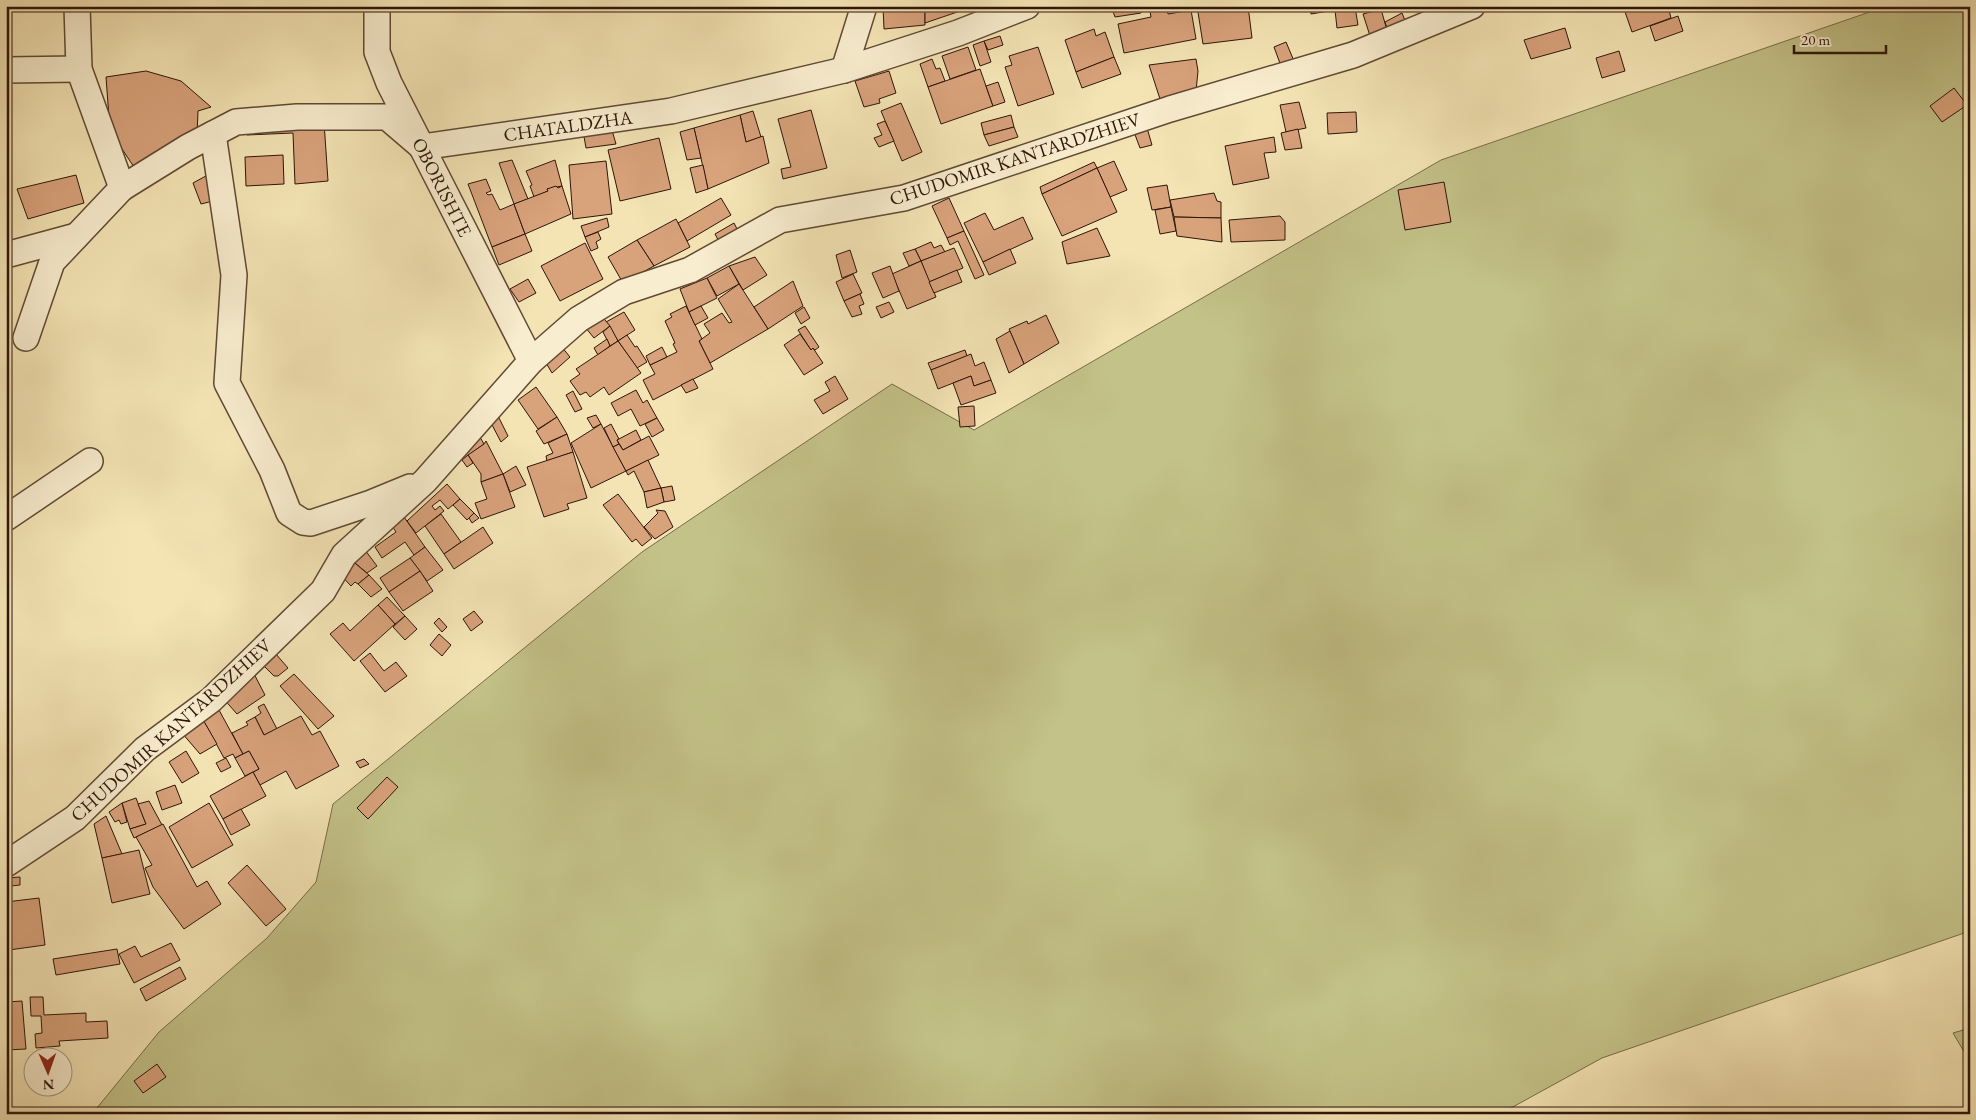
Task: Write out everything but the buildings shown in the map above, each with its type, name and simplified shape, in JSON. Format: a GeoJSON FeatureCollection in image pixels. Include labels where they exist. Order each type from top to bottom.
{"type":"FeatureCollection","features":[{"type":"Feature","properties":{"kind":"street"},"geometry":{"type":"LineString","coordinates":[[76,6],[79,69],[122,188]]}},
{"type":"Feature","properties":{"kind":"street","name":"OBORISHTE"},"geometry":{"type":"LineString","coordinates":[[377,6],[377,52],[389,83],[531,360]]}},
{"type":"Feature","properties":{"kind":"street"},"geometry":{"type":"LineString","coordinates":[[844,70],[864,6]]}},
{"type":"Feature","properties":{"kind":"street","name":"CHATALDZHA"},"geometry":{"type":"LineString","coordinates":[[422,147],[671,111],[844,70],[958,33],[1027,6]]}},
{"type":"Feature","properties":{"kind":"street","name":"CHUDOMIR KANTARDZHIEV"},"geometry":{"type":"LineString","coordinates":[[6,864],[75,818],[145,749],[211,700],[323,591],[344,555],[425,481],[531,360],[579,319],[624,292],[690,270],[780,220],[904,198],[1170,108],[1353,55],[1472,6]]}},
{"type":"Feature","properties":{"kind":"street"},"geometry":{"type":"LineString","coordinates":[[6,70],[79,69]]}},
{"type":"Feature","properties":{"kind":"street"},"geometry":{"type":"LineString","coordinates":[[26,338],[52,262],[122,188],[212,134],[236,122],[297,117],[387,117],[422,147]]}},
{"type":"Feature","properties":{"kind":"street"},"geometry":{"type":"LineString","coordinates":[[212,134],[234,275],[227,382],[272,470],[289,513],[303,522],[318,522],[425,481]]}},
{"type":"Feature","properties":{"kind":"street"},"geometry":{"type":"LineString","coordinates":[[6,255],[78,236]]}},
{"type":"Feature","properties":{"kind":"street"},"geometry":{"type":"LineString","coordinates":[[6,518],[90,461]]}},
{"type":"Feature","properties":{"kind":"shaded area"},"geometry":{"type":"Polygon","coordinates":[[[1887,6],[1970,6],[1970,931],[1602,1058],[1500,1114],[92,1114],[159,1032],[267,938],[316,882],[333,804],[642,552],[892,384],[974,430],[1441,160],[1887,6]]]}},
{"type":"Feature","properties":{"kind":"shaded area"},"geometry":{"type":"Polygon","coordinates":[[[1970,1028],[1970,1062],[1953,1033],[1970,1028]]]}}]}
